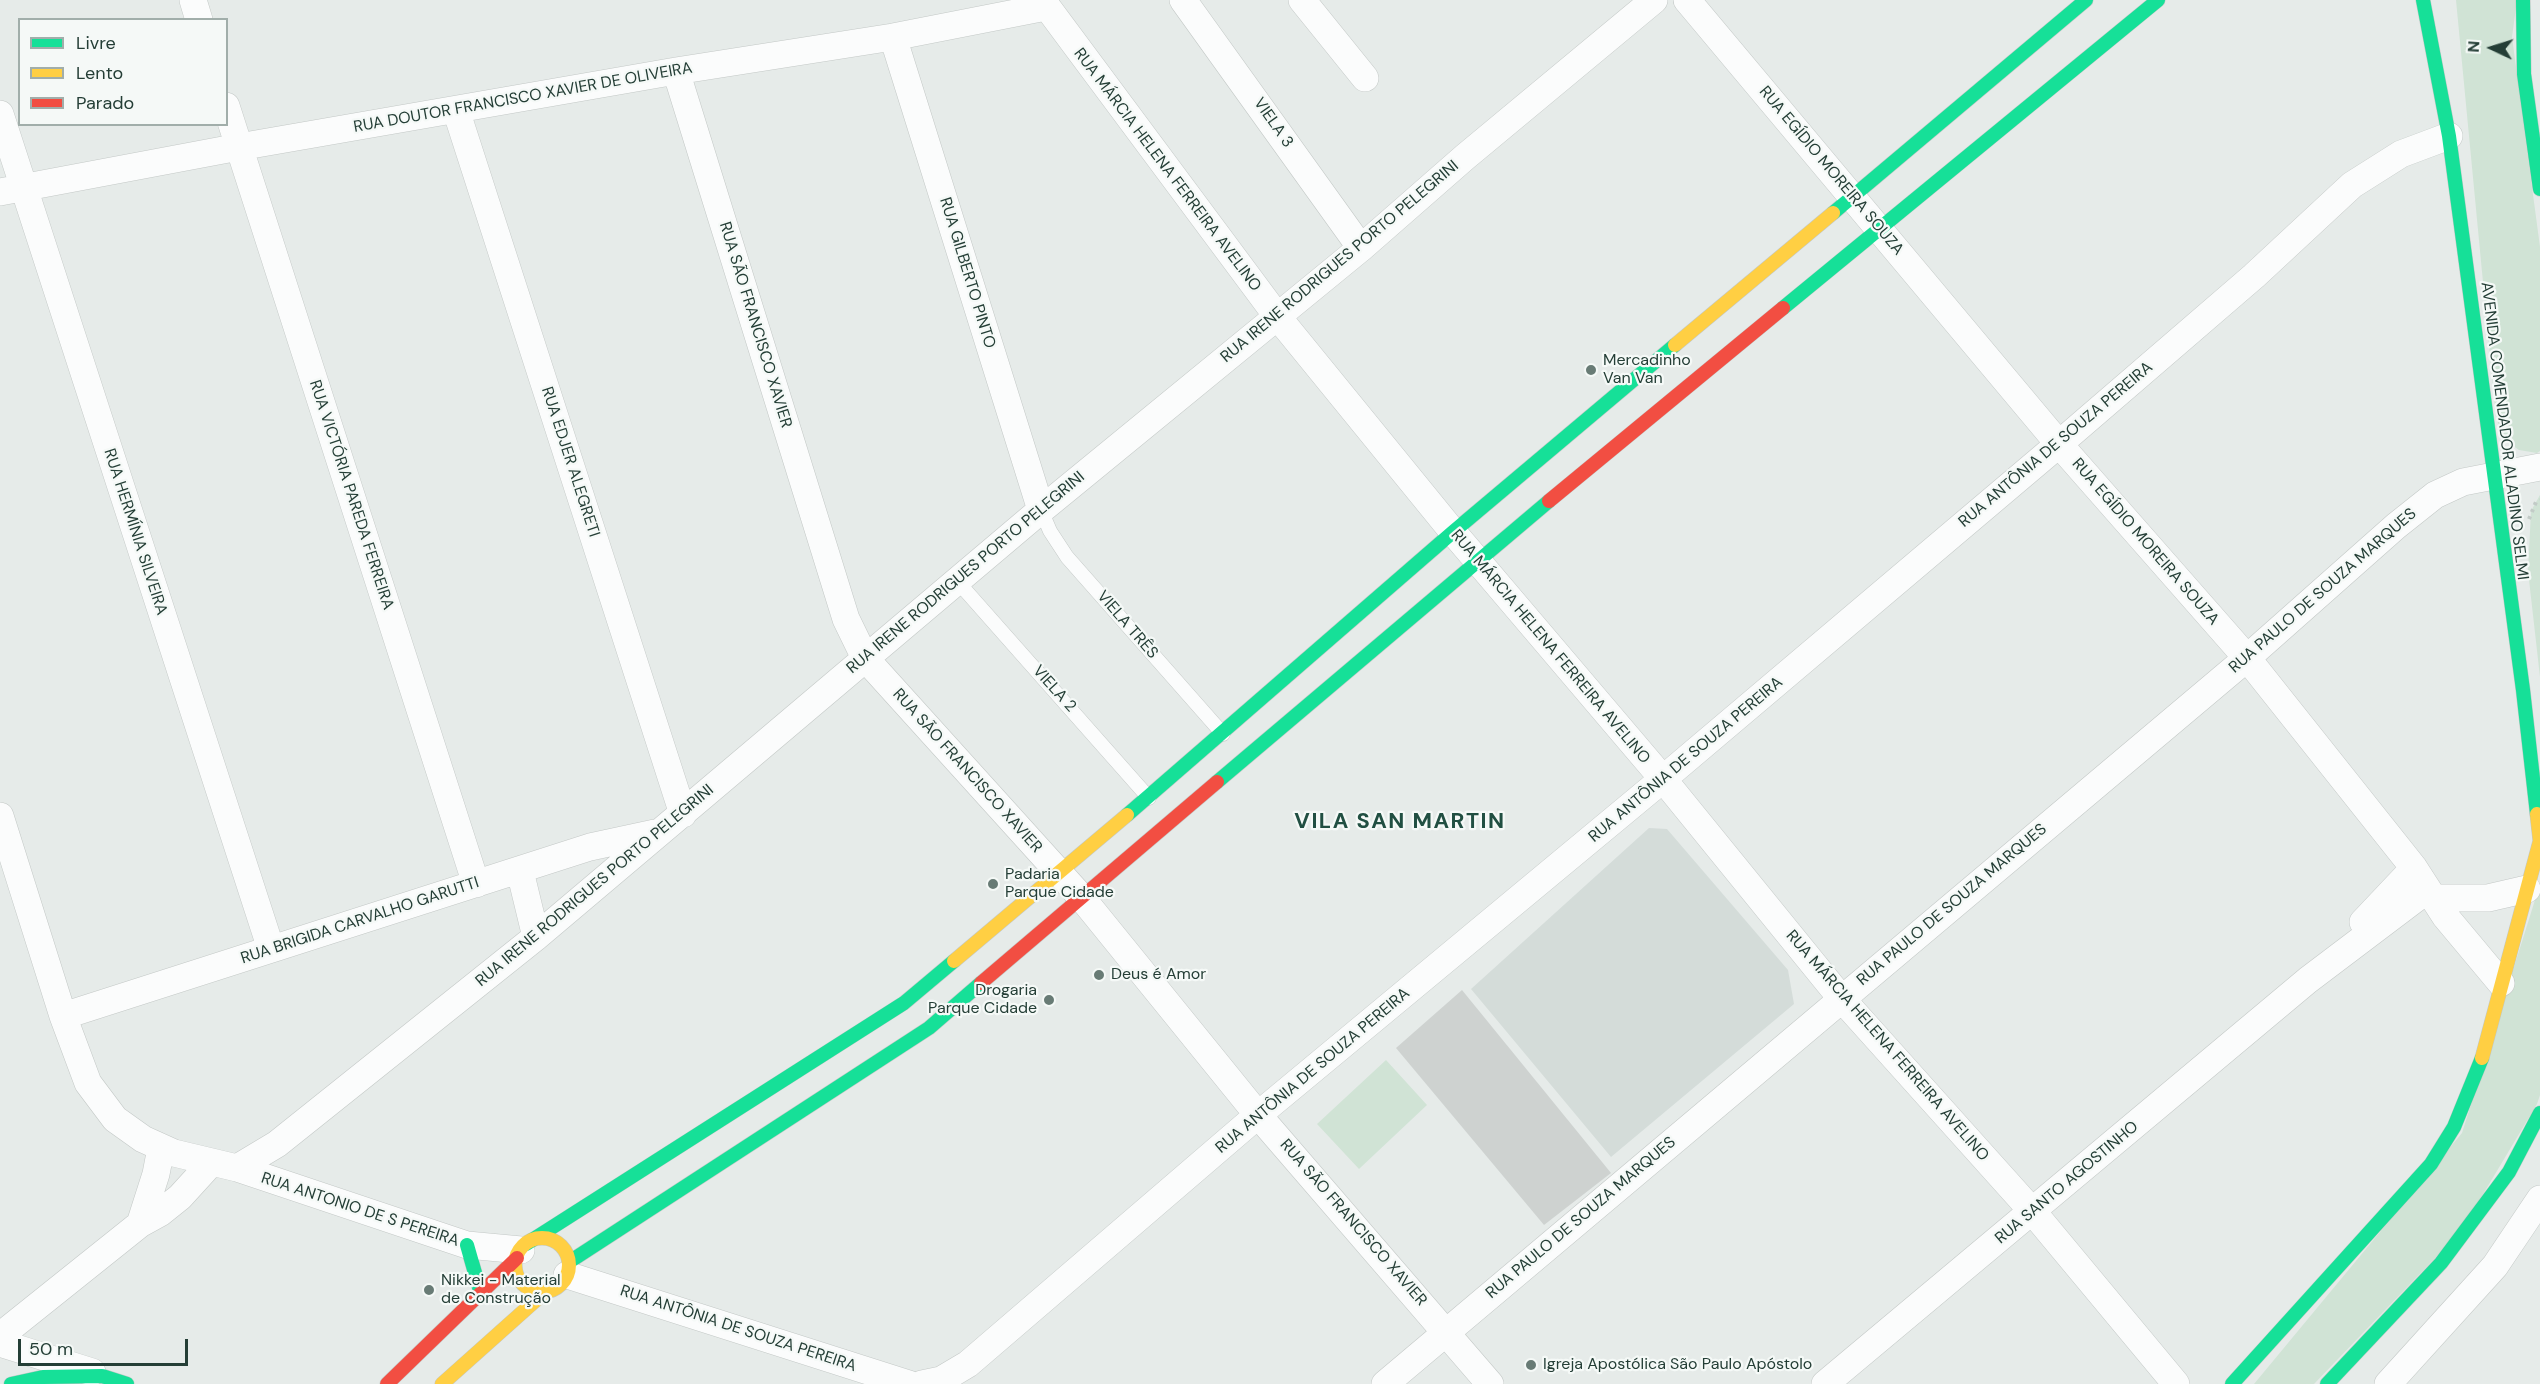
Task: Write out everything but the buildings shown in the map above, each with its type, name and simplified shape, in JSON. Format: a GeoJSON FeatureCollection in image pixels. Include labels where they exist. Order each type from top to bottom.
{"type":"FeatureCollection","features":[{"type":"Feature","properties":{"kind":"main road"},"geometry":{"type":"LineString","coordinates":[[545,1292],[536,1292],[522,1282],[517,1275],[521,1250],[904,1003],[1149,798],[1453,532],[2086,0]]}},
{"type":"Feature","properties":{"kind":"main road"},"geometry":{"type":"LineString","coordinates":[[568,1268],[929,1028],[1478,559],[2158,0]]}},
{"type":"Feature","properties":{"kind":"main road","name":"AVENIDA COMENDADOR ALADINO SELMI"},"geometry":{"type":"LineString","coordinates":[[2232,1384],[2431,1164],[2454,1127],[2471,1089],[2485,1048],[2540,842],[2448,136],[2423,0]]}},
{"type":"Feature","properties":{"kind":"main road"},"geometry":{"type":"LineString","coordinates":[[2523,0],[2524,74],[2540,189]]}},
{"type":"Feature","properties":{"kind":"main road"},"geometry":{"type":"LineString","coordinates":[[2327,1384],[2441,1263],[2509,1172],[2540,1113]]}},
{"type":"Feature","properties":{"kind":"main road"},"geometry":{"type":"LineString","coordinates":[[387,1384],[481,1294],[521,1250],[534,1239],[553,1240],[566,1253],[568,1268],[562,1283],[545,1292],[518,1314],[442,1384]]}},
{"type":"Feature","properties":{"kind":"main road"},"geometry":{"type":"LineString","coordinates":[[467,1245],[481,1294]]}},
{"type":"Feature","properties":{"kind":"main road"},"geometry":{"type":"LineString","coordinates":[[11,1384],[43,1377],[102,1376],[127,1384]]}},
{"type":"Feature","properties":{"kind":"street"},"geometry":{"type":"LineString","coordinates":[[193,0],[198,18]]}},
{"type":"Feature","properties":{"kind":"street","name":"VIELA 3"},"geometry":{"type":"LineString","coordinates":[[1183,0],[1361,248]]}},
{"type":"Feature","properties":{"kind":"street"},"geometry":{"type":"LineString","coordinates":[[1302,0],[1365,78]]}},
{"type":"Feature","properties":{"kind":"street","name":"RUA IRENE RODRIGUES PORTO PELEGRINI"},"geometry":{"type":"LineString","coordinates":[[0,1336],[140,1224],[160,1213],[224,1166],[276,1144],[536,937],[1041,510],[1361,248],[1465,157],[1654,0]]}},
{"type":"Feature","properties":{"kind":"street","name":"RUA EGÍDIO MOREIRA SOUZA"},"geometry":{"type":"LineString","coordinates":[[1688,0],[2059,444],[2247,658],[2501,983]]}},
{"type":"Feature","properties":{"kind":"street","name":"RUA DOUTOR FRANCISCO XAVIER DE OLIVEIRA"},"geometry":{"type":"LineString","coordinates":[[11,190],[239,147],[676,71],[892,37],[1044,3]]}},
{"type":"Feature","properties":{"kind":"street","name":"RUA MÁRCIA HELENA FERREIRA AVELINO"},"geometry":{"type":"LineString","coordinates":[[1044,3],[1277,316],[1453,532],[1663,779],[1841,998],[2033,1212],[2176,1384]]}},
{"type":"Feature","properties":{"kind":"street","name":"RUA GILBERTO PINTO"},"geometry":{"type":"LineString","coordinates":[[892,37],[1041,510]]}},
{"type":"Feature","properties":{"kind":"street","name":"RUA SÃO FRANCISCO XAVIER"},"geometry":{"type":"LineString","coordinates":[[676,71],[846,619],[865,658],[1082,898],[1258,1115],[1447,1331],[1490,1384]]}},
{"type":"Feature","properties":{"kind":"street","name":"RUA EDJER ALEGRETI"},"geometry":{"type":"LineString","coordinates":[[456,110],[683,814]]}},
{"type":"Feature","properties":{"kind":"street","name":"RUA VICTÓRIA PAREDA FERREIRA"},"geometry":{"type":"LineString","coordinates":[[228,112],[477,884]]}},
{"type":"Feature","properties":{"kind":"street","name":"RUA HERMÍNIA SILVEIRA"},"geometry":{"type":"LineString","coordinates":[[0,114],[11,190],[271,949]]}},
{"type":"Feature","properties":{"kind":"street","name":"RUA ANTÔNIA DE SOUZA PEREIRA"},"geometry":{"type":"LineString","coordinates":[[922,1384],[941,1380],[968,1364],[1258,1115],[1663,779],[2059,444],[2254,276],[2352,185],[2401,154],[2448,136]]}},
{"type":"Feature","properties":{"kind":"street","name":"RUA PAULO DE SOUZA MARQUES"},"geometry":{"type":"LineString","coordinates":[[1385,1384],[2247,658],[2396,525],[2435,495],[2463,482],[2540,467]]}},
{"type":"Feature","properties":{"kind":"street","name":"RUA ANTONIO DE S PEREIRA"},"geometry":{"type":"LineString","coordinates":[[0,816],[63,1016],[88,1083],[115,1119],[142,1139],[161,1148],[276,1182],[467,1245],[521,1250]]}},
{"type":"Feature","properties":{"kind":"street","name":"RUA BRIGIDA CARVALHO GARUTTI"},"geometry":{"type":"LineString","coordinates":[[63,1016],[590,848],[660,832]]}},
{"type":"Feature","properties":{"kind":"street"},"geometry":{"type":"LineString","coordinates":[[520,871],[536,937]]}},
{"type":"Feature","properties":{"kind":"street"},"geometry":{"type":"LineString","coordinates":[[2425,885],[2488,898],[2527,889]]}},
{"type":"Feature","properties":{"kind":"street","name":"RUA SANTO AGOSTINHO"},"geometry":{"type":"LineString","coordinates":[[1825,1384],[2425,885]]}},
{"type":"Feature","properties":{"kind":"street"},"geometry":{"type":"LineString","coordinates":[[276,1144],[276,1182]]}},
{"type":"Feature","properties":{"kind":"street"},"geometry":{"type":"LineString","coordinates":[[140,1224],[156,1174],[161,1148]]}},
{"type":"Feature","properties":{"kind":"street"},"geometry":{"type":"LineString","coordinates":[[2388,1384],[2495,1266],[2540,1199]]}},
{"type":"Feature","properties":{"kind":"street","name":"RUA ANTÔNIA DE SOUZA PEREIRA"},"geometry":{"type":"LineString","coordinates":[[568,1268],[909,1384]]}},
{"type":"Feature","properties":{"kind":"street"},"geometry":{"type":"LineString","coordinates":[[0,1343],[51,1357],[102,1376]]}},
{"type":"Feature","properties":{"kind":"lane","name":"VIELA TRÊS"},"geometry":{"type":"LineString","coordinates":[[1041,510],[1050,531],[1067,557],[1223,734]]}},
{"type":"Feature","properties":{"kind":"lane","name":"VIELA 2"},"geometry":{"type":"LineString","coordinates":[[958,582],[1149,798]]}},
{"type":"Feature","properties":{"kind":"shaded area"},"geometry":{"type":"Polygon","coordinates":[[[1649,828],[1667,829],[1788,970],[1794,1004],[1611,1157],[1471,989],[1649,828]]]}},
{"type":"Feature","properties":{"kind":"green space"},"geometry":{"type":"Polygon","coordinates":[[[2456,0],[2517,0],[2512,37],[2540,247],[2540,451],[2537,453],[2519,450],[2506,441],[2496,418],[2456,0]]]}},
{"type":"Feature","properties":{"kind":"green space"},"geometry":{"type":"Polygon","coordinates":[[[2540,495],[2540,677],[2528,571],[2531,511],[2540,495]]]}},
{"type":"Feature","properties":{"kind":"green space"},"geometry":{"type":"Polygon","coordinates":[[[2540,884],[2540,1095],[2537,1104],[2461,1231],[2314,1384],[2254,1384],[2462,1133],[2540,884]]]}},
{"type":"Feature","properties":{"kind":"green space"},"geometry":{"type":"Polygon","coordinates":[[[1386,1060],[1427,1105],[1359,1169],[1317,1124],[1386,1060]]]}},
{"type":"Feature","properties":{"kind":"traffic: fast"},"geometry":{"type":"LineString","coordinates":[[1833,213],[2086,0]]}},
{"type":"Feature","properties":{"kind":"traffic: fast"},"geometry":{"type":"LineString","coordinates":[[1783,308],[2158,0]]}},
{"type":"Feature","properties":{"kind":"traffic: fast"},"geometry":{"type":"LineString","coordinates":[[2423,0],[2449,136],[2523,690],[2537,814]]}},
{"type":"Feature","properties":{"kind":"traffic: fast"},"geometry":{"type":"LineString","coordinates":[[2523,0],[2524,74],[2540,189]]}},
{"type":"Feature","properties":{"kind":"traffic: fast"},"geometry":{"type":"LineString","coordinates":[[1127,815],[1453,532],[1675,345]]}},
{"type":"Feature","properties":{"kind":"traffic: fast"},"geometry":{"type":"LineString","coordinates":[[1217,782],[1549,501]]}},
{"type":"Feature","properties":{"kind":"traffic: fast"},"geometry":{"type":"LineString","coordinates":[[526,1244],[904,1003],[954,961]]}},
{"type":"Feature","properties":{"kind":"traffic: fast"},"geometry":{"type":"LineString","coordinates":[[569,1262],[929,1028],[981,983]]}},
{"type":"Feature","properties":{"kind":"traffic: fast"},"geometry":{"type":"LineString","coordinates":[[2232,1384],[2431,1164],[2454,1127],[2482,1058]]}},
{"type":"Feature","properties":{"kind":"traffic: fast"},"geometry":{"type":"LineString","coordinates":[[2327,1384],[2441,1263],[2509,1172],[2540,1113]]}},
{"type":"Feature","properties":{"kind":"traffic: fast"},"geometry":{"type":"LineString","coordinates":[[467,1245],[481,1294]]}},
{"type":"Feature","properties":{"kind":"traffic: fast"},"geometry":{"type":"LineString","coordinates":[[11,1384],[43,1377],[102,1376],[127,1384]]}},
{"type":"Feature","properties":{"kind":"traffic: slow"},"geometry":{"type":"LineString","coordinates":[[1675,345],[1833,213]]}},
{"type":"Feature","properties":{"kind":"traffic: slow"},"geometry":{"type":"LineString","coordinates":[[2482,1058],[2540,841],[2537,814]]}},
{"type":"Feature","properties":{"kind":"traffic: slow"},"geometry":{"type":"LineString","coordinates":[[954,961],[1127,815]]}},
{"type":"Feature","properties":{"kind":"traffic: slow"},"geometry":{"type":"LineString","coordinates":[[542,1238],[552,1240],[561,1246],[567,1255],[569,1265],[567,1275],[561,1284],[552,1290],[542,1292],[532,1290],[523,1284],[517,1275],[515,1265],[517,1255],[523,1246],[532,1240],[542,1238]]}},
{"type":"Feature","properties":{"kind":"traffic: slow"},"geometry":{"type":"LineString","coordinates":[[442,1384],[545,1292]]}},
{"type":"Feature","properties":{"kind":"traffic: jam"},"geometry":{"type":"LineString","coordinates":[[1549,501],[1783,308]]}},
{"type":"Feature","properties":{"kind":"traffic: jam"},"geometry":{"type":"LineString","coordinates":[[981,983],[1217,782]]}},
{"type":"Feature","properties":{"kind":"traffic: jam"},"geometry":{"type":"LineString","coordinates":[[387,1384],[517,1258]]}},
{"type":"Feature","properties":{"kind":"place","name":"Mercadinho Van Van"},"geometry":{"type":"Point","coordinates":[1591,370]}},
{"type":"Feature","properties":{"kind":"place","name":"Padaria Parque Cidade"},"geometry":{"type":"Point","coordinates":[993,884]}},
{"type":"Feature","properties":{"kind":"place","name":"Deus é Amor"},"geometry":{"type":"Point","coordinates":[1099,975]}},
{"type":"Feature","properties":{"kind":"place","name":"Drogaria Parque Cidade"},"geometry":{"type":"Point","coordinates":[1049,1000]}},
{"type":"Feature","properties":{"kind":"place","name":"Nikkei - Material de Construção"},"geometry":{"type":"Point","coordinates":[429,1290]}},
{"type":"Feature","properties":{"kind":"place","name":"Igreja Apostólica São Paulo Apóstolo"},"geometry":{"type":"Point","coordinates":[1531,1365]}},
{"type":"Feature","properties":{"kind":"district","name":"VILA SAN MARTIN"},"geometry":{"type":"Point","coordinates":[1400,822]}}]}
